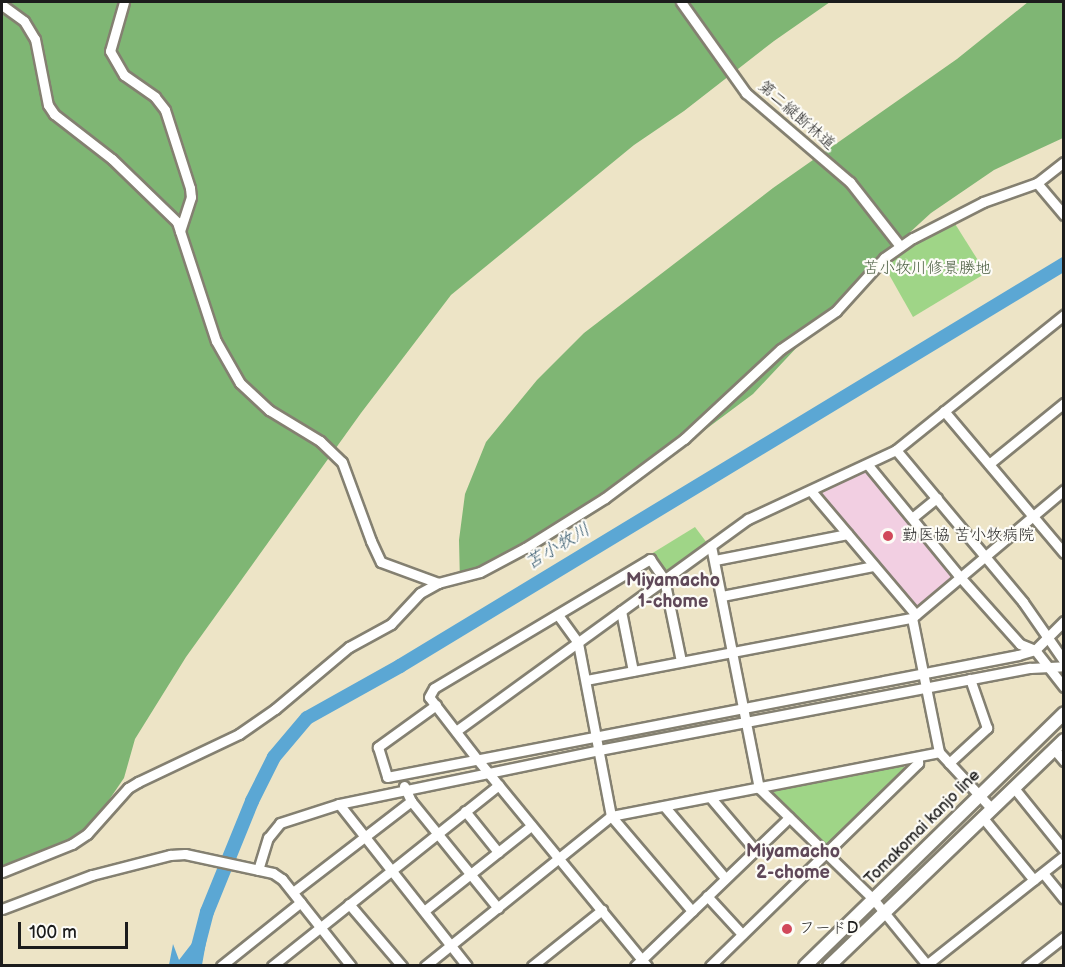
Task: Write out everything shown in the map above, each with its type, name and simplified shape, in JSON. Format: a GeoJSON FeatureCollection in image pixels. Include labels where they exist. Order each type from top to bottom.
{"type":"FeatureCollection","features":[{"type":"Feature","properties":{"kind":"main road","name":"Tomakomai kanjo line"},"geometry":{"type":"LineString","coordinates":[[805,966],[1064,713]]}},
{"type":"Feature","properties":{"kind":"main road","name":"Tomakomai kanjo line"},"geometry":{"type":"LineString","coordinates":[[829,966],[1064,740]]}},
{"type":"Feature","properties":{"kind":"street"},"geometry":{"type":"LineString","coordinates":[[124,2],[110,51],[124,75],[155,97],[165,110],[190,188],[191,198],[180,231]]}},
{"type":"Feature","properties":{"kind":"street","name":"第二縦断林道"},"geometry":{"type":"LineString","coordinates":[[681,2],[746,93],[850,183],[900,246]]}},
{"type":"Feature","properties":{"kind":"street"},"geometry":{"type":"LineString","coordinates":[[2,4],[24,21],[35,39],[48,105],[54,114],[112,159],[177,222],[216,341],[240,382],[269,410],[320,441],[342,462],[381,562],[438,583]]}},
{"type":"Feature","properties":{"kind":"street"},"geometry":{"type":"LineString","coordinates":[[2,872],[72,844],[87,834],[128,788],[239,734],[275,709],[349,647],[391,624],[420,593],[438,583],[480,572],[525,548],[643,472],[720,408],[781,349],[837,311],[884,258],[900,246],[983,202],[1037,183],[1064,162]]}},
{"type":"Feature","properties":{"kind":"street"},"geometry":{"type":"LineString","coordinates":[[1037,183],[1064,215]]}},
{"type":"Feature","properties":{"kind":"street"},"geometry":{"type":"LineString","coordinates":[[456,731],[748,519],[896,450],[1060,318],[1064,329]]}},
{"type":"Feature","properties":{"kind":"street"},"geometry":{"type":"LineString","coordinates":[[989,464],[1064,403]]}},
{"type":"Feature","properties":{"kind":"street"},"geometry":{"type":"LineString","coordinates":[[944,411],[1063,552]]}},
{"type":"Feature","properties":{"kind":"street"},"geometry":{"type":"LineString","coordinates":[[258,870],[267,838],[280,824],[339,804],[599,750],[1048,665],[1061,660],[1023,602],[896,450]]}},
{"type":"Feature","properties":{"kind":"street"},"geometry":{"type":"LineString","coordinates":[[867,465],[960,578],[1020,644],[1037,652],[1064,687]]}},
{"type":"Feature","properties":{"kind":"street"},"geometry":{"type":"LineString","coordinates":[[586,680],[914,616],[1064,489]]}},
{"type":"Feature","properties":{"kind":"street"},"geometry":{"type":"LineString","coordinates":[[811,491],[914,616],[939,752],[979,795],[987,813],[1034,880]]}},
{"type":"Feature","properties":{"kind":"street"},"geometry":{"type":"LineString","coordinates":[[912,518],[937,498]]}},
{"type":"Feature","properties":{"kind":"street"},"geometry":{"type":"LineString","coordinates":[[715,560],[847,534]]}},
{"type":"Feature","properties":{"kind":"street"},"geometry":{"type":"LineString","coordinates":[[711,546],[759,788],[874,900],[926,965],[1064,856]]}},
{"type":"Feature","properties":{"kind":"street"},"geometry":{"type":"LineString","coordinates":[[681,662],[664,579],[650,560],[434,688],[429,697],[531,826],[602,910],[641,963],[725,878],[789,818]]}},
{"type":"Feature","properties":{"kind":"street"},"geometry":{"type":"LineString","coordinates":[[722,596],[874,566]]}},
{"type":"Feature","properties":{"kind":"street"},"geometry":{"type":"LineString","coordinates":[[621,610],[633,671]]}},
{"type":"Feature","properties":{"kind":"street"},"geometry":{"type":"LineString","coordinates":[[558,615],[578,643],[611,816],[692,911]]}},
{"type":"Feature","properties":{"kind":"street"},"geometry":{"type":"LineString","coordinates":[[436,705],[378,747],[387,777],[1037,652],[1046,637],[1064,621]]}},
{"type":"Feature","properties":{"kind":"street"},"geometry":{"type":"LineString","coordinates":[[949,763],[987,728],[970,680]]}},
{"type":"Feature","properties":{"kind":"street"},"geometry":{"type":"LineString","coordinates":[[1054,749],[1064,761]]}},
{"type":"Feature","properties":{"kind":"street"},"geometry":{"type":"LineString","coordinates":[[425,966],[611,816],[939,752]]}},
{"type":"Feature","properties":{"kind":"street"},"geometry":{"type":"LineString","coordinates":[[710,966],[918,763],[918,757]]}},
{"type":"Feature","properties":{"kind":"street"},"geometry":{"type":"LineString","coordinates":[[401,775],[411,801],[498,908]]}},
{"type":"Feature","properties":{"kind":"street"},"geometry":{"type":"LineString","coordinates":[[272,966],[499,785]]}},
{"type":"Feature","properties":{"kind":"street"},"geometry":{"type":"LineString","coordinates":[[1014,788],[1064,850]]}},
{"type":"Feature","properties":{"kind":"street"},"geometry":{"type":"LineString","coordinates":[[710,796],[755,850]]}},
{"type":"Feature","properties":{"kind":"street"},"geometry":{"type":"LineString","coordinates":[[293,892],[411,801]]}},
{"type":"Feature","properties":{"kind":"street"},"geometry":{"type":"LineString","coordinates":[[339,804],[467,966]]}},
{"type":"Feature","properties":{"kind":"street"},"geometry":{"type":"LineString","coordinates":[[664,806],[725,878]]}},
{"type":"Feature","properties":{"kind":"street"},"geometry":{"type":"LineString","coordinates":[[465,811],[498,852]]}},
{"type":"Feature","properties":{"kind":"street"},"geometry":{"type":"LineString","coordinates":[[424,911],[531,826]]}},
{"type":"Feature","properties":{"kind":"street"},"geometry":{"type":"LineString","coordinates":[[2,909],[92,875],[170,855],[185,854],[247,867],[282,879],[351,966]]}},
{"type":"Feature","properties":{"kind":"street"},"geometry":{"type":"LineString","coordinates":[[1043,873],[1064,899]]}},
{"type":"Feature","properties":{"kind":"street"},"geometry":{"type":"LineString","coordinates":[[707,896],[742,934]]}},
{"type":"Feature","properties":{"kind":"street"},"geometry":{"type":"LineString","coordinates":[[221,966],[301,902]]}},
{"type":"Feature","properties":{"kind":"street"},"geometry":{"type":"LineString","coordinates":[[349,903],[402,966]]}},
{"type":"Feature","properties":{"kind":"street"},"geometry":{"type":"LineString","coordinates":[[532,966],[602,910]]}},
{"type":"Feature","properties":{"kind":"street"},"geometry":{"type":"LineString","coordinates":[[1027,966],[1064,936]]}},
{"type":"Feature","properties":{"kind":"shaded area","name":"勤医協 苫小牧病院"},"geometry":{"type":"Polygon","coordinates":[[[866,471],[956,578],[917,612],[820,494],[866,471]]]}},
{"type":"Feature","properties":{"kind":"green space"},"geometry":{"type":"Polygon","coordinates":[[[2,2],[830,2],[774,41],[684,111],[634,145],[451,295],[361,413],[186,657],[135,739],[124,778],[92,825],[75,839],[2,868],[2,2]]]}},
{"type":"Feature","properties":{"kind":"green space"},"geometry":{"type":"Polygon","coordinates":[[[1028,2],[1063,2],[1063,138],[994,170],[931,213],[873,266],[753,394],[658,465],[503,561],[460,583],[459,540],[465,494],[486,442],[537,380],[584,333],[773,188],[957,59],[1028,2]]]}},
{"type":"Feature","properties":{"kind":"green space","name":"苫小牧川修景勝地"},"geometry":{"type":"Polygon","coordinates":[[[952,219],[986,273],[913,317],[878,255],[952,219]]]}},
{"type":"Feature","properties":{"kind":"green space"},"geometry":{"type":"Polygon","coordinates":[[[695,527],[707,543],[668,573],[663,572],[651,554],[695,527]]]}},
{"type":"Feature","properties":{"kind":"green space"},"geometry":{"type":"Polygon","coordinates":[[[903,766],[907,770],[827,847],[773,794],[774,790],[903,766]]]}},
{"type":"Feature","properties":{"kind":"water"},"geometry":{"type":"Polygon","coordinates":[[[210,920],[202,965],[169,965],[173,944],[179,960],[210,920]]]}},
{"type":"Feature","properties":{"kind":"waterway","name":"苫小牧川"},"geometry":{"type":"LineString","coordinates":[[193,966],[207,912],[252,801],[274,757],[307,718],[400,666],[1064,264]]}},
{"type":"Feature","properties":{"kind":"place","name":"勤医協 苫小牧病院"},"geometry":{"type":"Point","coordinates":[888,536]}},
{"type":"Feature","properties":{"kind":"place","name":"フードD"},"geometry":{"type":"Point","coordinates":[787,929]}},
{"type":"Feature","properties":{"kind":"district","name":"Miyamacho 1-chome"},"geometry":{"type":"Point","coordinates":[673,592]}},
{"type":"Feature","properties":{"kind":"district","name":"Miyamacho 2-chome"},"geometry":{"type":"Point","coordinates":[793,863]}}]}
